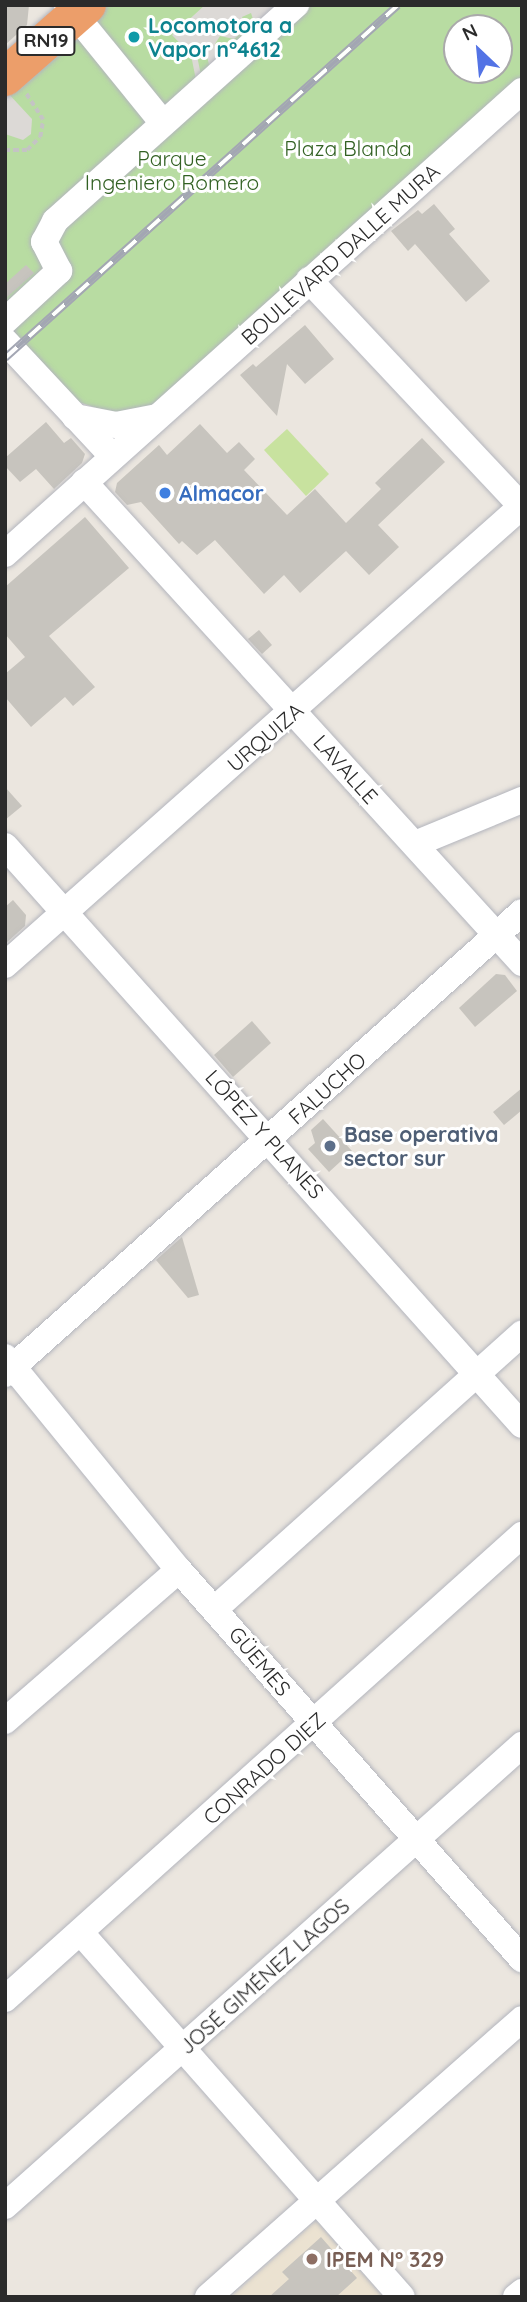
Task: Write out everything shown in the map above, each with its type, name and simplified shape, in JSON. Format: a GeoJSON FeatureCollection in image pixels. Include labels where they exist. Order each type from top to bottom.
{"type":"FeatureCollection","features":[{"type":"Feature","properties":{"kind":"highway","name":"RN19"},"geometry":{"type":"LineString","coordinates":[[8,75],[77,9]]}},
{"type":"Feature","properties":{"kind":"street"},"geometry":{"type":"LineString","coordinates":[[5,321],[59,271],[44,242],[54,221],[296,5]]}},
{"type":"Feature","properties":{"kind":"street"},"geometry":{"type":"LineString","coordinates":[[77,9],[163,123]]}},
{"type":"Feature","properties":{"kind":"street","name":"BOULEVARD DALLE MURA"},"geometry":{"type":"LineString","coordinates":[[5,554],[522,91]]}},
{"type":"Feature","properties":{"kind":"street"},"geometry":{"type":"LineString","coordinates":[[310,280],[521,506]]}},
{"type":"Feature","properties":{"kind":"street"},"geometry":{"type":"LineString","coordinates":[[5,341],[113,457]]}},
{"type":"Feature","properties":{"kind":"street"},"geometry":{"type":"LineString","coordinates":[[75,416],[116,425],[159,417]]}},
{"type":"Feature","properties":{"kind":"street","name":"LAVALLE"},"geometry":{"type":"LineString","coordinates":[[85,482],[522,963]]}},
{"type":"Feature","properties":{"kind":"street","name":"URQUIZA"},"geometry":{"type":"LineString","coordinates":[[5,965],[294,711],[521,506]]}},
{"type":"Feature","properties":{"kind":"street"},"geometry":{"type":"LineString","coordinates":[[415,844],[522,800]]}},
{"type":"Feature","properties":{"kind":"street","name":"LÓPEZ Y PLANES"},"geometry":{"type":"LineString","coordinates":[[5,846],[522,1425]]}},
{"type":"Feature","properties":{"kind":"street","name":"FALUCHO"},"geometry":{"type":"LineString","coordinates":[[8,1366],[270,1140],[522,912]]}},
{"type":"Feature","properties":{"kind":"street"},"geometry":{"type":"LineString","coordinates":[[216,1608],[522,1333]]}},
{"type":"Feature","properties":{"kind":"street","name":"GÜEMES"},"geometry":{"type":"LineString","coordinates":[[8,1366],[179,1570],[216,1608],[313,1724],[522,1959]]}},
{"type":"Feature","properties":{"kind":"street","name":"CONRADO DIEZ"},"geometry":{"type":"LineString","coordinates":[[5,1999],[522,1535]]}},
{"type":"Feature","properties":{"kind":"street"},"geometry":{"type":"LineString","coordinates":[[5,1721],[179,1570]]}},
{"type":"Feature","properties":{"kind":"street","name":"JOSÉ GIMÉNEZ LAGOS"},"geometry":{"type":"LineString","coordinates":[[5,2206],[522,1745]]}},
{"type":"Feature","properties":{"kind":"street"},"geometry":{"type":"LineString","coordinates":[[81,1933],[402,2297]]}},
{"type":"Feature","properties":{"kind":"street"},"geometry":{"type":"LineString","coordinates":[[208,2297],[522,2019]]}},
{"type":"Feature","properties":{"kind":"street"},"geometry":{"type":"LineString","coordinates":[[516,2297],[522,2292]]}},
{"type":"Feature","properties":{"kind":"path"},"geometry":{"type":"LineString","coordinates":[[5,150],[27,150],[43,129],[40,111],[8,75]]}},
{"type":"Feature","properties":{"kind":"shaded area"},"geometry":{"type":"Polygon","coordinates":[[[205,5],[282,5],[256,28],[251,13],[242,17],[246,29],[234,39],[220,36],[215,44],[232,48],[210,68],[206,53],[197,56],[201,75],[196,80],[191,55],[172,35],[205,5]]]}},
{"type":"Feature","properties":{"kind":"shaded area"},"geometry":{"type":"Polygon","coordinates":[[[6,91],[32,119],[31,134],[23,140],[5,134],[6,91]]]}},
{"type":"Feature","properties":{"kind":"shaded area","name":"IPEM N° 329"},"geometry":{"type":"Polygon","coordinates":[[[316,2221],[383,2297],[231,2297],[316,2221]]]}},
{"type":"Feature","properties":{"kind":"green space","name":"Parque Ingeniero Romero"},"geometry":{"type":"Polygon","coordinates":[[[102,5],[522,5],[522,77],[159,406],[114,414],[73,400],[5,323],[5,90],[102,5]]]}},
{"type":"Feature","properties":{"kind":"green space"},"geometry":{"type":"Polygon","coordinates":[[[287,429],[329,474],[306,496],[264,450],[287,429]]]}},
{"type":"Feature","properties":{"kind":"building"},"geometry":{"type":"Polygon","coordinates":[[[5,5],[29,5],[27,25],[5,45],[5,5]]]}},
{"type":"Feature","properties":{"kind":"building"},"geometry":{"type":"Polygon","coordinates":[[[434,204],[455,229],[449,234],[490,281],[466,302],[415,244],[408,251],[391,231],[418,210],[422,214],[434,204]]]}},
{"type":"Feature","properties":{"kind":"building"},"geometry":{"type":"Polygon","coordinates":[[[26,265],[34,273],[5,299],[5,284],[26,265]]]}},
{"type":"Feature","properties":{"kind":"building"},"geometry":{"type":"Polygon","coordinates":[[[305,325],[334,359],[305,384],[287,364],[277,416],[240,375],[253,364],[256,367],[305,325]]]}},
{"type":"Feature","properties":{"kind":"building"},"geometry":{"type":"Polygon","coordinates":[[[46,422],[64,443],[71,438],[85,454],[82,463],[54,489],[36,469],[20,482],[5,466],[5,458],[46,422]]]}},
{"type":"Feature","properties":{"kind":"building"},"geometry":{"type":"Polygon","coordinates":[[[200,424],[227,453],[239,442],[255,459],[244,470],[287,515],[315,489],[346,523],[381,489],[375,483],[422,438],[445,462],[378,525],[399,547],[369,575],[346,551],[300,593],[284,575],[264,594],[215,540],[197,555],[182,541],[179,544],[141,502],[127,505],[115,492],[117,483],[159,445],[167,455],[200,424]]]}},
{"type":"Feature","properties":{"kind":"building"},"geometry":{"type":"Polygon","coordinates":[[[85,517],[129,568],[49,636],[95,687],[73,706],[65,697],[31,727],[5,697],[5,674],[25,657],[5,634],[5,587],[85,517]]]}},
{"type":"Feature","properties":{"kind":"building"},"geometry":{"type":"Polygon","coordinates":[[[259,630],[272,645],[262,654],[248,639],[259,630]]]}},
{"type":"Feature","properties":{"kind":"building"},"geometry":{"type":"Polygon","coordinates":[[[5,787],[22,806],[5,820],[5,787]]]}},
{"type":"Feature","properties":{"kind":"building"},"geometry":{"type":"Polygon","coordinates":[[[13,900],[26,915],[25,926],[5,944],[5,907],[13,900]]]}},
{"type":"Feature","properties":{"kind":"building"},"geometry":{"type":"Polygon","coordinates":[[[496,974],[505,975],[517,991],[475,1027],[459,1008],[496,974]]]}},
{"type":"Feature","properties":{"kind":"building"},"geometry":{"type":"Polygon","coordinates":[[[252,1021],[271,1043],[233,1077],[214,1055],[252,1021]]]}},
{"type":"Feature","properties":{"kind":"building"},"geometry":{"type":"Polygon","coordinates":[[[522,1088],[522,1110],[504,1125],[493,1112],[522,1088]]]}},
{"type":"Feature","properties":{"kind":"building","name":"Base operativa sector sur"},"geometry":{"type":"Polygon","coordinates":[[[323,1119],[352,1151],[329,1172],[308,1149],[315,1143],[311,1130],[323,1119]]]}},
{"type":"Feature","properties":{"kind":"building"},"geometry":{"type":"Polygon","coordinates":[[[182,1237],[199,1295],[188,1298],[156,1260],[182,1237]]]}},
{"type":"Feature","properties":{"kind":"building"},"geometry":{"type":"Polygon","coordinates":[[[321,2237],[357,2278],[336,2297],[269,2297],[289,2279],[282,2272],[321,2237]]]}},
{"type":"Feature","properties":{"kind":"railway"},"geometry":{"type":"LineString","coordinates":[[5,358],[398,5]]}},
{"type":"Feature","properties":{"kind":"place","name":"Locomotora a Vapor n°4612"},"geometry":{"type":"Point","coordinates":[134,37]}},
{"type":"Feature","properties":{"kind":"place","name":"Almacor"},"geometry":{"type":"Point","coordinates":[165,493]}},
{"type":"Feature","properties":{"kind":"place","name":"Base operativa sector sur"},"geometry":{"type":"Point","coordinates":[330,1146]}},
{"type":"Feature","properties":{"kind":"place","name":"IPEM N° 329"},"geometry":{"type":"Point","coordinates":[312,2259]}},
{"type":"Feature","properties":{"kind":"park label","name":"Plaza Blanda"},"geometry":{"type":"Point","coordinates":[348,148]}}]}
